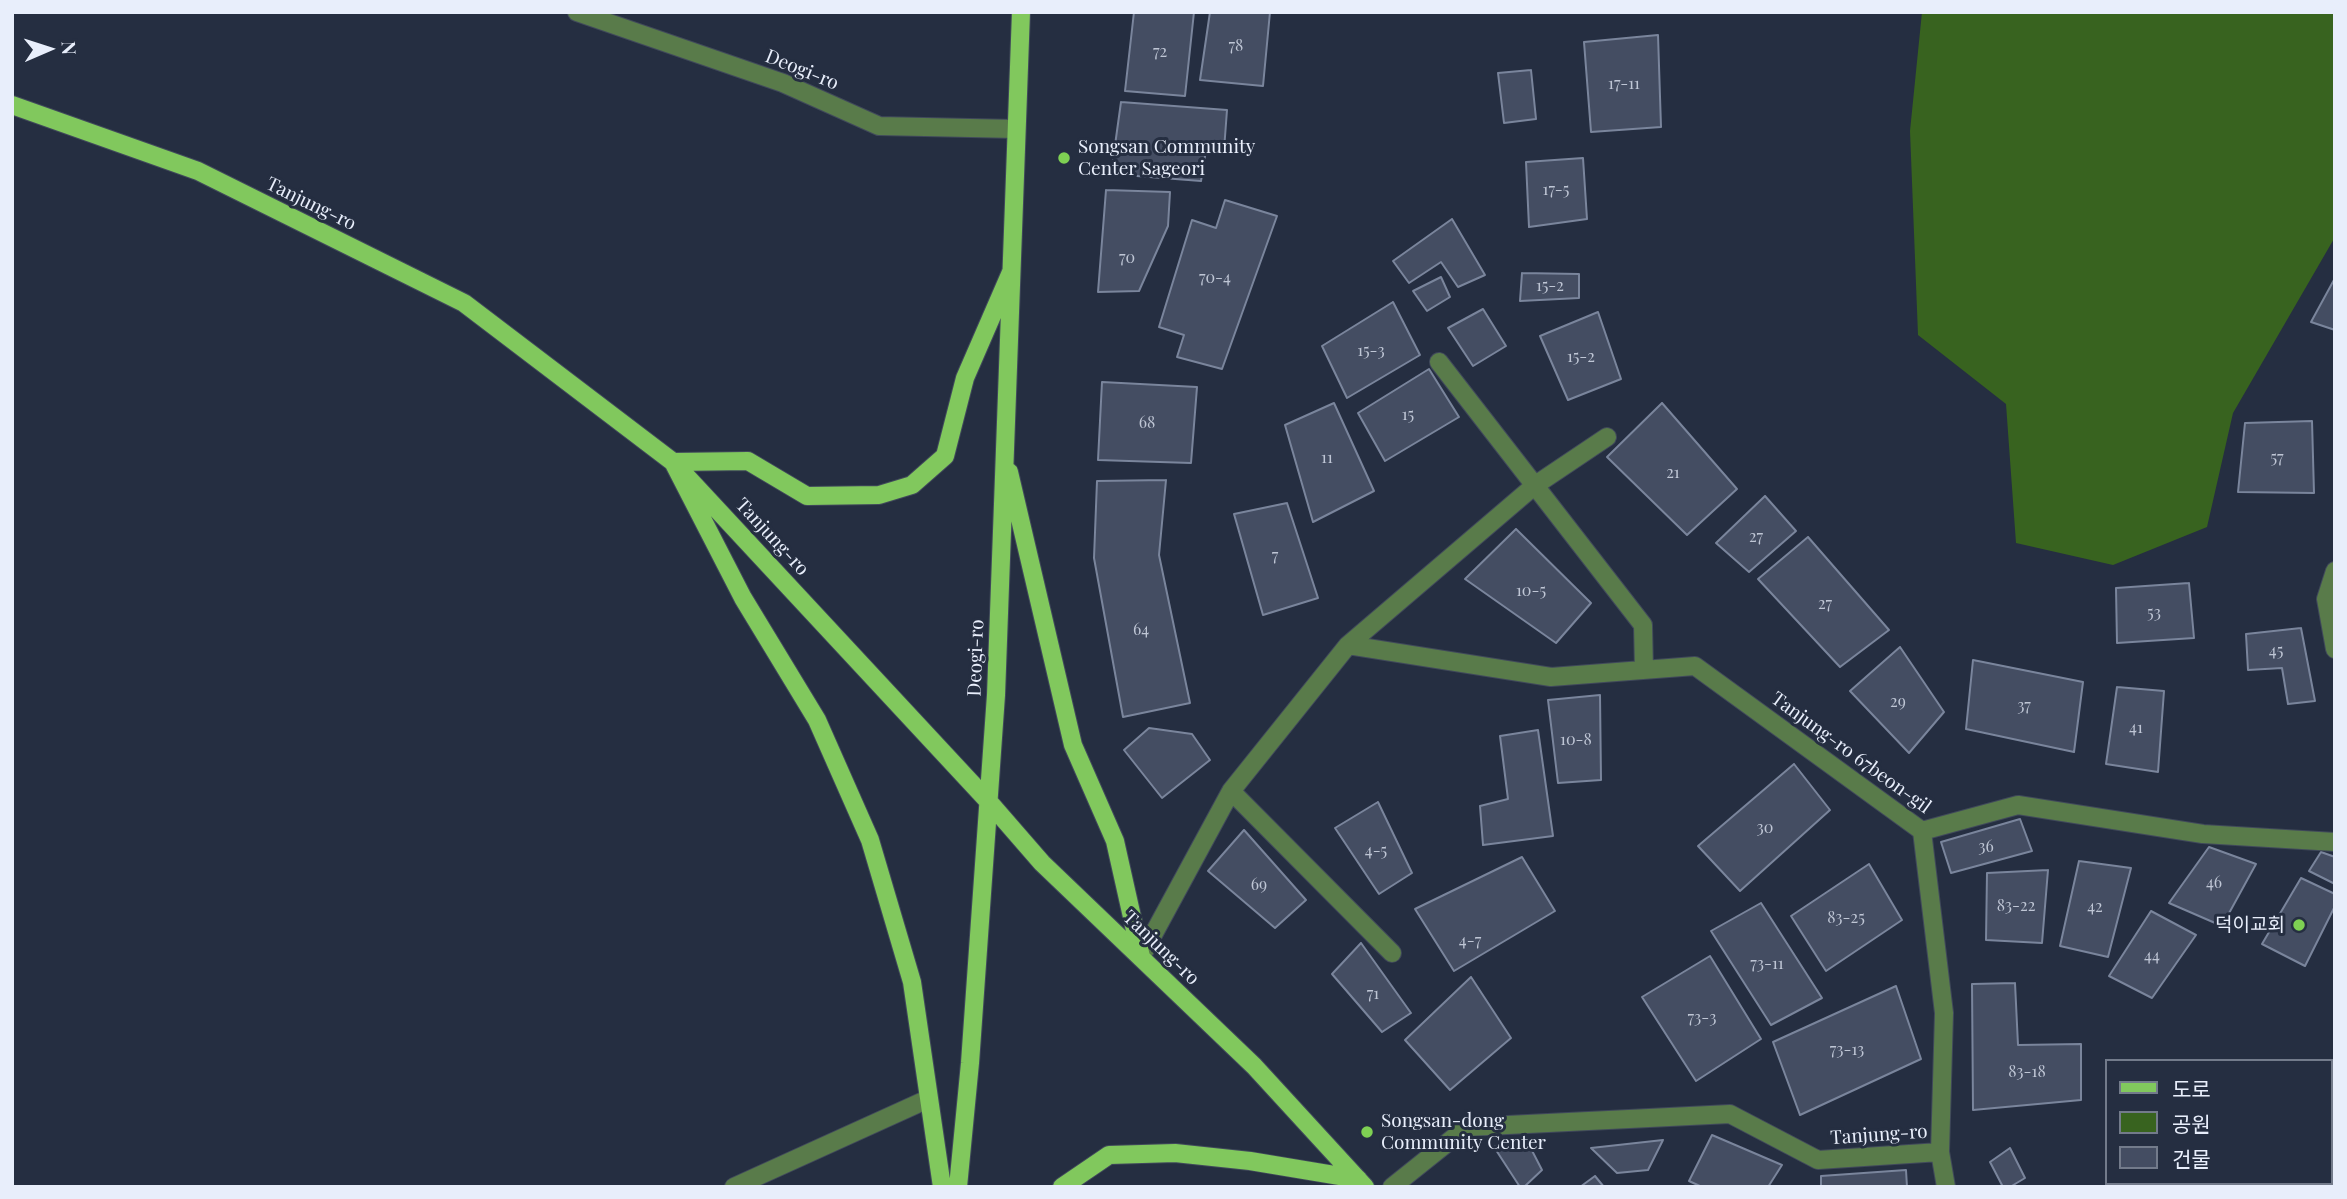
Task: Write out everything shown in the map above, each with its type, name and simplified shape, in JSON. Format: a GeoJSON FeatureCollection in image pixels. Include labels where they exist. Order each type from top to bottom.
{"type":"FeatureCollection","features":[{"type":"Feature","properties":{"kind":"main road","name":"Deogi-ro"},"geometry":{"type":"LineString","coordinates":[[958,1187],[970,1063],[996,695],[1021,12]]}},
{"type":"Feature","properties":{"kind":"main road","name":"Tanjung-ro"},"geometry":{"type":"LineString","coordinates":[[12,105],[198,171],[464,303],[673,461],[989,802],[1042,863],[1254,1066],[1361,1183]]}},
{"type":"Feature","properties":{"kind":"main road"},"geometry":{"type":"LineString","coordinates":[[942,1187],[912,982],[870,840],[817,720],[743,598],[673,461],[748,461],[807,496],[879,495],[912,485],[945,456],[965,378],[1011,272]]}},
{"type":"Feature","properties":{"kind":"main road"},"geometry":{"type":"LineString","coordinates":[[1004,447],[1073,745],[1115,841],[1141,957]]}},
{"type":"Feature","properties":{"kind":"main road"},"geometry":{"type":"LineString","coordinates":[[1062,1187],[1109,1155],[1175,1153],[1250,1161],[1361,1183]]}},
{"type":"Feature","properties":{"kind":"street","name":"Deogi-ro"},"geometry":{"type":"LineString","coordinates":[[577,12],[783,83],[879,126],[1017,129]]}},
{"type":"Feature","properties":{"kind":"street"},"geometry":{"type":"LineString","coordinates":[[1439,362],[1643,625],[1644,670]]}},
{"type":"Feature","properties":{"kind":"street"},"geometry":{"type":"LineString","coordinates":[[1141,957],[1231,791],[1348,645],[1534,486],[1606,437]]}},
{"type":"Feature","properties":{"kind":"street"},"geometry":{"type":"LineString","coordinates":[[2335,571],[2326,599],[2335,649]]}},
{"type":"Feature","properties":{"kind":"street","name":"Tanjung-ro 67beon-gil"},"geometry":{"type":"LineString","coordinates":[[1348,645],[1551,677],[1695,666],[1922,831],[2018,805],[2203,834],[2335,842]]}},
{"type":"Feature","properties":{"kind":"street"},"geometry":{"type":"LineString","coordinates":[[1231,791],[1392,953]]}},
{"type":"Feature","properties":{"kind":"street","name":"Tanjung-ro"},"geometry":{"type":"LineString","coordinates":[[1922,831],[1944,1013],[1940,1152],[1946,1187]]}},
{"type":"Feature","properties":{"kind":"street"},"geometry":{"type":"LineString","coordinates":[[734,1187],[928,1098]]}},
{"type":"Feature","properties":{"kind":"street","name":"Tanjung-ro"},"geometry":{"type":"LineString","coordinates":[[1392,1187],[1467,1127],[1730,1114],[1818,1160],[1940,1152]]}},
{"type":"Feature","properties":{"kind":"green space"},"geometry":{"type":"Polygon","coordinates":[[[1922,12],[2335,12],[2335,237],[2233,413],[2207,527],[2113,565],[2016,543],[2006,404],[1918,335],[1910,131],[1922,12]]]}},
{"type":"Feature","properties":{"kind":"building"},"geometry":{"type":"Polygon","coordinates":[[[1134,12],[1194,12],[1185,96],[1125,91],[1134,12]]]}},
{"type":"Feature","properties":{"kind":"building"},"geometry":{"type":"Polygon","coordinates":[[[1210,12],[1270,12],[1263,86],[1200,80],[1210,12]]]}},
{"type":"Feature","properties":{"kind":"building"},"geometry":{"type":"Polygon","coordinates":[[[1658,35],[1661,127],[1591,132],[1584,42],[1658,35]]]}},
{"type":"Feature","properties":{"kind":"building"},"geometry":{"type":"Polygon","coordinates":[[[1531,70],[1536,119],[1504,123],[1498,73],[1531,70]]]}},
{"type":"Feature","properties":{"kind":"building"},"geometry":{"type":"Polygon","coordinates":[[[1121,102],[1227,110],[1224,150],[1206,150],[1201,181],[1111,174],[1121,102]]]}},
{"type":"Feature","properties":{"kind":"building"},"geometry":{"type":"Polygon","coordinates":[[[1583,158],[1587,219],[1529,227],[1526,162],[1583,158]]]}},
{"type":"Feature","properties":{"kind":"building"},"geometry":{"type":"Polygon","coordinates":[[[1106,190],[1170,192],[1168,226],[1139,291],[1098,292],[1106,190]]]}},
{"type":"Feature","properties":{"kind":"building"},"geometry":{"type":"Polygon","coordinates":[[[1225,200],[1277,216],[1222,369],[1177,357],[1184,335],[1159,327],[1192,220],[1216,228],[1225,200]]]}},
{"type":"Feature","properties":{"kind":"building"},"geometry":{"type":"Polygon","coordinates":[[[1452,219],[1485,275],[1458,287],[1441,262],[1409,283],[1393,261],[1452,219]]]}},
{"type":"Feature","properties":{"kind":"building"},"geometry":{"type":"Polygon","coordinates":[[[1522,273],[1579,274],[1579,298],[1520,301],[1522,273]]]}},
{"type":"Feature","properties":{"kind":"building"},"geometry":{"type":"Polygon","coordinates":[[[1441,277],[1450,297],[1427,311],[1413,291],[1441,277]]]}},
{"type":"Feature","properties":{"kind":"building"},"geometry":{"type":"Polygon","coordinates":[[[2335,278],[2335,330],[2311,322],[2335,278]]]}},
{"type":"Feature","properties":{"kind":"building"},"geometry":{"type":"Polygon","coordinates":[[[1393,302],[1420,355],[1347,398],[1322,346],[1393,302]]]}},
{"type":"Feature","properties":{"kind":"building"},"geometry":{"type":"Polygon","coordinates":[[[1483,309],[1506,346],[1473,366],[1448,328],[1483,309]]]}},
{"type":"Feature","properties":{"kind":"building"},"geometry":{"type":"Polygon","coordinates":[[[1598,312],[1621,379],[1568,400],[1540,336],[1598,312]]]}},
{"type":"Feature","properties":{"kind":"building"},"geometry":{"type":"Polygon","coordinates":[[[1429,369],[1459,417],[1385,461],[1358,413],[1429,369]]]}},
{"type":"Feature","properties":{"kind":"building"},"geometry":{"type":"Polygon","coordinates":[[[1102,382],[1197,387],[1191,463],[1098,460],[1102,382]]]}},
{"type":"Feature","properties":{"kind":"building"},"geometry":{"type":"Polygon","coordinates":[[[1334,403],[1374,491],[1313,522],[1285,425],[1334,403]]]}},
{"type":"Feature","properties":{"kind":"building"},"geometry":{"type":"Polygon","coordinates":[[[1662,403],[1737,489],[1687,535],[1607,457],[1662,403]]]}},
{"type":"Feature","properties":{"kind":"building"},"geometry":{"type":"Polygon","coordinates":[[[2312,421],[2314,493],[2238,492],[2245,423],[2312,421]]]}},
{"type":"Feature","properties":{"kind":"building"},"geometry":{"type":"Polygon","coordinates":[[[1166,480],[1159,555],[1190,703],[1123,717],[1094,558],[1097,481],[1166,480]]]}},
{"type":"Feature","properties":{"kind":"building"},"geometry":{"type":"Polygon","coordinates":[[[1765,496],[1796,531],[1749,572],[1716,543],[1765,496]]]}},
{"type":"Feature","properties":{"kind":"building"},"geometry":{"type":"Polygon","coordinates":[[[1287,503],[1318,598],[1263,615],[1234,514],[1287,503]]]}},
{"type":"Feature","properties":{"kind":"building"},"geometry":{"type":"Polygon","coordinates":[[[1516,529],[1591,603],[1556,643],[1465,579],[1516,529]]]}},
{"type":"Feature","properties":{"kind":"building"},"geometry":{"type":"Polygon","coordinates":[[[1808,537],[1889,630],[1840,667],[1758,579],[1808,537]]]}},
{"type":"Feature","properties":{"kind":"building"},"geometry":{"type":"Polygon","coordinates":[[[2189,583],[2194,638],[2117,643],[2116,588],[2189,583]]]}},
{"type":"Feature","properties":{"kind":"building"},"geometry":{"type":"Polygon","coordinates":[[[2301,628],[2315,701],[2288,704],[2282,668],[2248,670],[2246,634],[2301,628]]]}},
{"type":"Feature","properties":{"kind":"building"},"geometry":{"type":"Polygon","coordinates":[[[1900,647],[1944,712],[1909,753],[1850,691],[1900,647]]]}},
{"type":"Feature","properties":{"kind":"building"},"geometry":{"type":"Polygon","coordinates":[[[1973,660],[2083,682],[2074,752],[1966,729],[1973,660]]]}},
{"type":"Feature","properties":{"kind":"building"},"geometry":{"type":"Polygon","coordinates":[[[2117,687],[2164,691],[2158,772],[2106,764],[2117,687]]]}},
{"type":"Feature","properties":{"kind":"building"},"geometry":{"type":"Polygon","coordinates":[[[1600,695],[1601,780],[1558,783],[1548,700],[1600,695]]]}},
{"type":"Feature","properties":{"kind":"building"},"geometry":{"type":"Polygon","coordinates":[[[1149,728],[1192,734],[1210,760],[1162,798],[1124,750],[1149,728]]]}},
{"type":"Feature","properties":{"kind":"building"},"geometry":{"type":"Polygon","coordinates":[[[1538,730],[1553,836],[1483,845],[1480,806],[1508,799],[1500,736],[1538,730]]]}},
{"type":"Feature","properties":{"kind":"building"},"geometry":{"type":"Polygon","coordinates":[[[1794,764],[1830,810],[1740,891],[1698,846],[1794,764]]]}},
{"type":"Feature","properties":{"kind":"building"},"geometry":{"type":"Polygon","coordinates":[[[1378,802],[1412,873],[1379,894],[1335,828],[1378,802]]]}},
{"type":"Feature","properties":{"kind":"building"},"geometry":{"type":"Polygon","coordinates":[[[2020,819],[2032,851],[1951,873],[1941,842],[2020,819]]]}},
{"type":"Feature","properties":{"kind":"building"},"geometry":{"type":"Polygon","coordinates":[[[1244,830],[1306,900],[1275,928],[1208,871],[1244,830]]]}},
{"type":"Feature","properties":{"kind":"building"},"geometry":{"type":"Polygon","coordinates":[[[2209,847],[2256,864],[2222,926],[2169,903],[2209,847]]]}},
{"type":"Feature","properties":{"kind":"building"},"geometry":{"type":"Polygon","coordinates":[[[2321,852],[2335,857],[2335,884],[2309,871],[2321,852]]]}},
{"type":"Feature","properties":{"kind":"building"},"geometry":{"type":"Polygon","coordinates":[[[1522,857],[1555,911],[1454,971],[1415,909],[1522,857]]]}},
{"type":"Feature","properties":{"kind":"building"},"geometry":{"type":"Polygon","coordinates":[[[2079,861],[2131,868],[2108,957],[2060,946],[2079,861]]]}},
{"type":"Feature","properties":{"kind":"building"},"geometry":{"type":"Polygon","coordinates":[[[1869,864],[1902,920],[1826,971],[1791,916],[1869,864]]]}},
{"type":"Feature","properties":{"kind":"building"},"geometry":{"type":"Polygon","coordinates":[[[2048,870],[2042,943],[1986,940],[1987,873],[2048,870]]]}},
{"type":"Feature","properties":{"kind":"building","name":"덕이교회"},"geometry":{"type":"Polygon","coordinates":[[[2301,878],[2335,894],[2335,906],[2305,966],[2262,944],[2301,878]]]}},
{"type":"Feature","properties":{"kind":"building"},"geometry":{"type":"Polygon","coordinates":[[[1761,903],[1822,998],[1771,1025],[1711,931],[1761,903]]]}},
{"type":"Feature","properties":{"kind":"building"},"geometry":{"type":"Polygon","coordinates":[[[2151,911],[2196,935],[2152,998],[2109,976],[2151,911]]]}},
{"type":"Feature","properties":{"kind":"building"},"geometry":{"type":"Polygon","coordinates":[[[1361,943],[1411,1013],[1382,1032],[1332,974],[1361,943]]]}},
{"type":"Feature","properties":{"kind":"building"},"geometry":{"type":"Polygon","coordinates":[[[1710,956],[1761,1039],[1696,1081],[1642,997],[1710,956]]]}},
{"type":"Feature","properties":{"kind":"building"},"geometry":{"type":"Polygon","coordinates":[[[1471,977],[1511,1038],[1450,1090],[1405,1040],[1471,977]]]}},
{"type":"Feature","properties":{"kind":"building"},"geometry":{"type":"Polygon","coordinates":[[[2015,983],[2018,1045],[2081,1044],[2081,1100],[1973,1110],[1972,984],[2015,983]]]}},
{"type":"Feature","properties":{"kind":"building"},"geometry":{"type":"Polygon","coordinates":[[[1896,986],[1921,1059],[1800,1115],[1773,1042],[1896,986]]]}},
{"type":"Feature","properties":{"kind":"building"},"geometry":{"type":"Polygon","coordinates":[[[1712,1135],[1782,1165],[1768,1187],[1702,1187],[1689,1181],[1712,1135]]]}},
{"type":"Feature","properties":{"kind":"building"},"geometry":{"type":"Polygon","coordinates":[[[1525,1137],[1542,1170],[1524,1187],[1520,1187],[1494,1147],[1525,1137]]]}},
{"type":"Feature","properties":{"kind":"building"},"geometry":{"type":"Polygon","coordinates":[[[1663,1140],[1648,1170],[1617,1173],[1591,1148],[1663,1140]]]}},
{"type":"Feature","properties":{"kind":"building"},"geometry":{"type":"Polygon","coordinates":[[[2333,1144],[2335,1145],[2335,1187],[2285,1187],[2333,1185],[2333,1144]]]}},
{"type":"Feature","properties":{"kind":"building"},"geometry":{"type":"Polygon","coordinates":[[[2010,1148],[2025,1178],[2010,1187],[2003,1187],[1990,1162],[2010,1148]]]}},
{"type":"Feature","properties":{"kind":"building"},"geometry":{"type":"Polygon","coordinates":[[[1906,1170],[1907,1187],[1821,1187],[1821,1176],[1906,1170]]]}},
{"type":"Feature","properties":{"kind":"building"},"geometry":{"type":"Polygon","coordinates":[[[1595,1176],[1604,1187],[1580,1187],[1595,1176]]]}},
{"type":"Feature","properties":{"kind":"place","name":"Songsan Community Center Sageori"},"geometry":{"type":"Point","coordinates":[1064,158]}},
{"type":"Feature","properties":{"kind":"place","name":"덕이교회"},"geometry":{"type":"Point","coordinates":[2299,925]}},
{"type":"Feature","properties":{"kind":"place","name":"Songsan-dong Community Center"},"geometry":{"type":"Point","coordinates":[1367,1132]}}]}
